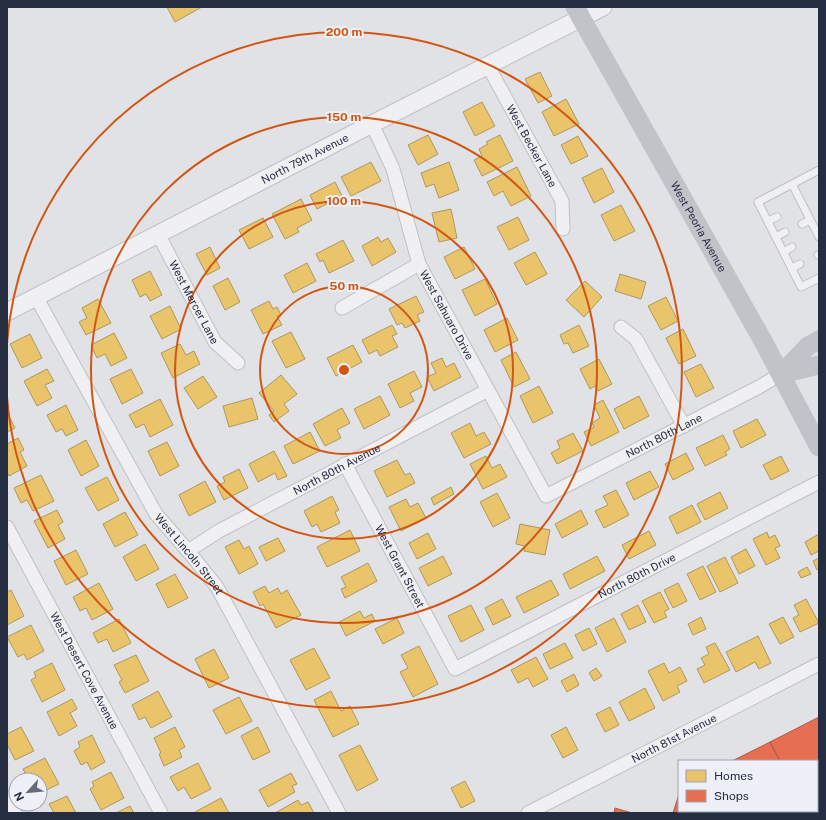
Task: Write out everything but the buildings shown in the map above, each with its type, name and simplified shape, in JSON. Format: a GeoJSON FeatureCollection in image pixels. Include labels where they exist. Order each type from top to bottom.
{"type":"FeatureCollection","features":[{"type":"Feature","properties":{"kind":"main road","name":"West Peoria Avenue"},"geometry":{"type":"LineString","coordinates":[[578,13],[781,374],[819,447]]}},
{"type":"Feature","properties":{"kind":"main road"},"geometry":{"type":"LineString","coordinates":[[781,374],[808,346],[819,340]]}},
{"type":"Feature","properties":{"kind":"main road"},"geometry":{"type":"LineString","coordinates":[[781,374],[819,365]]}},
{"type":"Feature","properties":{"kind":"street","name":"North 79th Avenue"},"geometry":{"type":"LineString","coordinates":[[7,312],[488,66],[578,13],[603,7]]}},
{"type":"Feature","properties":{"kind":"street","name":"West Becker Lane"},"geometry":{"type":"LineString","coordinates":[[488,66],[562,201],[563,229]]}},
{"type":"Feature","properties":{"kind":"street","name":"West Sahuaro Drive"},"geometry":{"type":"LineString","coordinates":[[372,124],[393,169],[419,264],[546,496]]}},
{"type":"Feature","properties":{"kind":"street","name":"West Mercer Lane"},"geometry":{"type":"LineString","coordinates":[[158,234],[215,342],[238,363]]}},
{"type":"Feature","properties":{"kind":"street"},"geometry":{"type":"LineString","coordinates":[[342,308],[419,264]]}},
{"type":"Feature","properties":{"kind":"street","name":"West Lincoln Street"},"geometry":{"type":"LineString","coordinates":[[36,298],[156,514],[217,587],[339,813]]}},
{"type":"Feature","properties":{"kind":"street"},"geometry":{"type":"LineString","coordinates":[[621,327],[636,339],[684,426]]}},
{"type":"Feature","properties":{"kind":"street","name":"North 80th Lane"},"geometry":{"type":"LineString","coordinates":[[546,496],[684,426],[781,374]]}},
{"type":"Feature","properties":{"kind":"street","name":"North 80th Avenue"},"geometry":{"type":"LineString","coordinates":[[188,551],[219,531],[488,390]]}},
{"type":"Feature","properties":{"kind":"street","name":"West Grant Street"},"geometry":{"type":"LineString","coordinates":[[345,464],[454,669]]}},
{"type":"Feature","properties":{"kind":"street","name":"North 80th Drive"},"geometry":{"type":"LineString","coordinates":[[454,669],[819,482]]}},
{"type":"Feature","properties":{"kind":"street","name":"West Desert Cove Avenue"},"geometry":{"type":"LineString","coordinates":[[7,527],[161,813]]}},
{"type":"Feature","properties":{"kind":"street","name":"North 81st Avenue"},"geometry":{"type":"LineString","coordinates":[[528,813],[819,664]]}},
{"type":"Feature","properties":{"kind":"street"},"geometry":{"type":"LineString","coordinates":[[7,798],[15,813]]}},
{"type":"Feature","properties":{"kind":"lane"},"geometry":{"type":"LineString","coordinates":[[819,170],[758,202],[801,287],[819,278]]}},
{"type":"Feature","properties":{"kind":"lane"},"geometry":{"type":"LineString","coordinates":[[792,184],[818,236],[810,238]]}},
{"type":"Feature","properties":{"kind":"lane"},"geometry":{"type":"LineString","coordinates":[[794,208],[802,204]]}},
{"type":"Feature","properties":{"kind":"lane"},"geometry":{"type":"LineString","coordinates":[[768,221],[777,217]]}},
{"type":"Feature","properties":{"kind":"lane"},"geometry":{"type":"LineString","coordinates":[[802,224],[810,220]]}},
{"type":"Feature","properties":{"kind":"lane"},"geometry":{"type":"LineString","coordinates":[[776,237],[785,232]]}},
{"type":"Feature","properties":{"kind":"lane"},"geometry":{"type":"LineString","coordinates":[[784,252],[792,247]]}},
{"type":"Feature","properties":{"kind":"lane"},"geometry":{"type":"LineString","coordinates":[[792,268],[800,264]]}}]}
